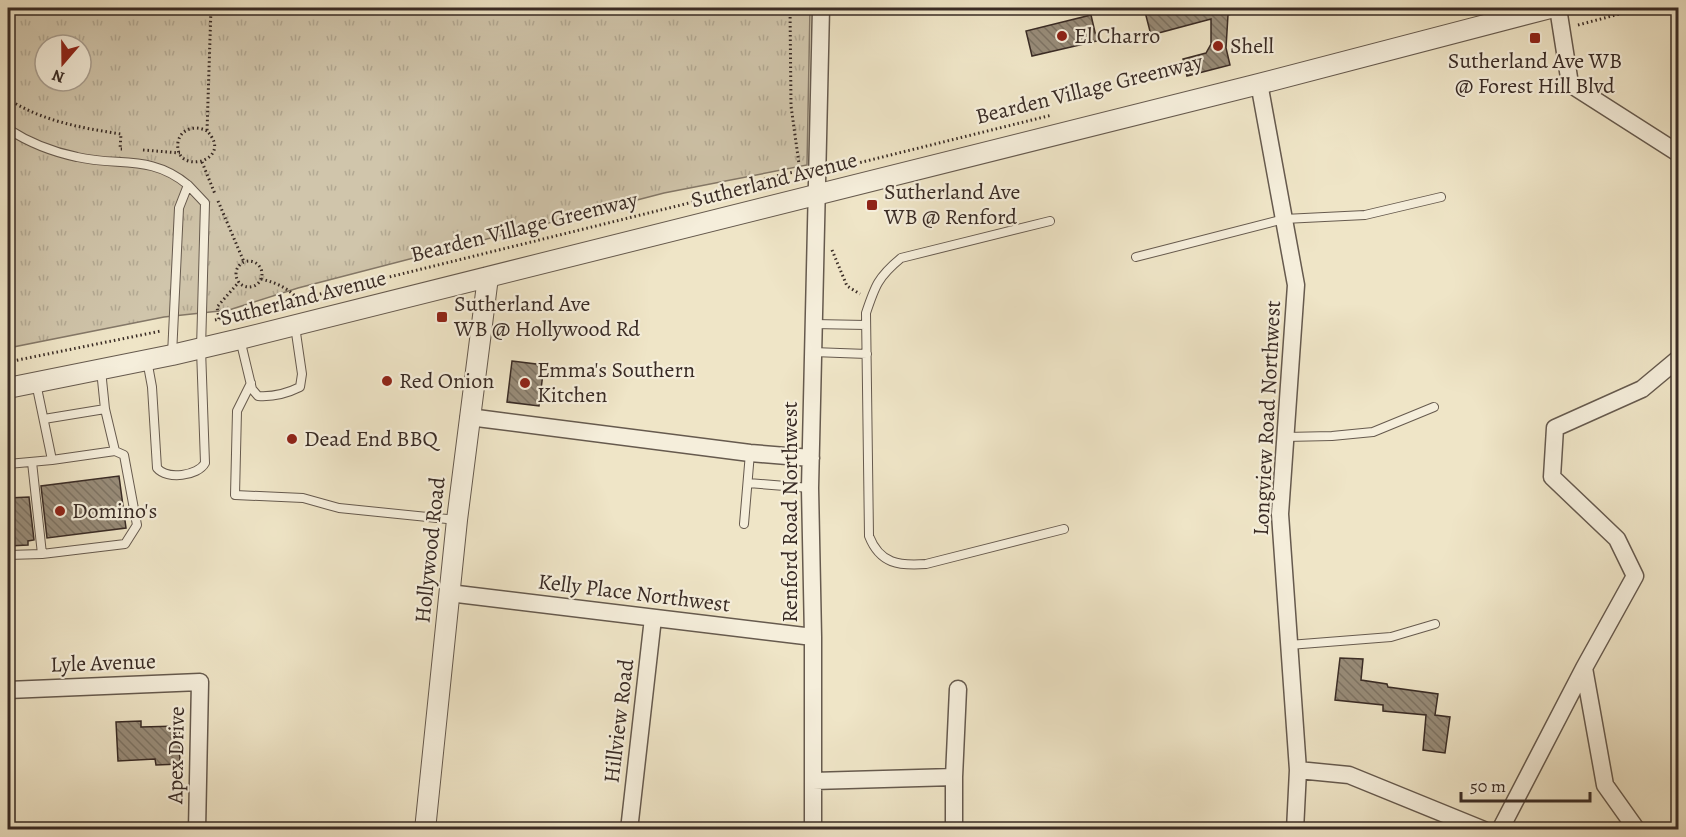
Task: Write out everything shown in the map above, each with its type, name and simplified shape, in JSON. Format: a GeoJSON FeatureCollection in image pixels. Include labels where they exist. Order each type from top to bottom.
{"type":"FeatureCollection","features":[{"type":"Feature","properties":{"kind":"street","name":"Renford Road Northwest"},"geometry":{"type":"LineString","coordinates":[[813,830],[810,488],[822,8]]}},
{"type":"Feature","properties":{"kind":"street","name":"Sutherland Avenue"},"geometry":{"type":"LineString","coordinates":[[8,388],[201,349],[1550,8]]}},
{"type":"Feature","properties":{"kind":"street"},"geometry":{"type":"LineString","coordinates":[[1558,8],[1570,84],[1678,153]]}},
{"type":"Feature","properties":{"kind":"street","name":"Longview Road Northwest"},"geometry":{"type":"LineString","coordinates":[[1260,83],[1296,285],[1280,514],[1298,770],[1295,830]]}},
{"type":"Feature","properties":{"kind":"street","name":"Hollywood Road"},"geometry":{"type":"LineString","coordinates":[[425,830],[469,417],[488,277]]}},
{"type":"Feature","properties":{"kind":"street"},"geometry":{"type":"LineString","coordinates":[[1500,830],[1584,668],[1635,576],[1617,539],[1552,477],[1556,428],[1642,389],[1678,358]]}},
{"type":"Feature","properties":{"kind":"street"},"geometry":{"type":"LineString","coordinates":[[469,417],[750,453],[811,458]]}},
{"type":"Feature","properties":{"kind":"street","name":"Kelly Place Northwest"},"geometry":{"type":"LineString","coordinates":[[449,593],[813,636]]}},
{"type":"Feature","properties":{"kind":"street","name":"Hillview Road"},"geometry":{"type":"LineString","coordinates":[[629,830],[653,618]]}},
{"type":"Feature","properties":{"kind":"street"},"geometry":{"type":"LineString","coordinates":[[1584,668],[1605,785],[1637,830]]}},
{"type":"Feature","properties":{"kind":"street","name":"Lyle Avenue"},"geometry":{"type":"LineString","coordinates":[[8,690],[200,682]]}},
{"type":"Feature","properties":{"kind":"street","name":"Apex Drive"},"geometry":{"type":"LineString","coordinates":[[197,830],[200,682]]}},
{"type":"Feature","properties":{"kind":"street"},"geometry":{"type":"LineString","coordinates":[[954,830],[958,688]]}},
{"type":"Feature","properties":{"kind":"street"},"geometry":{"type":"LineString","coordinates":[[1298,770],[1349,775],[1484,830]]}},
{"type":"Feature","properties":{"kind":"street"},"geometry":{"type":"LineString","coordinates":[[813,781],[954,777]]}},
{"type":"Feature","properties":{"kind":"lane"},"geometry":{"type":"LineString","coordinates":[[8,129],[43,147],[78,157],[153,165],[177,175],[205,203],[201,349],[205,463],[196,473],[167,475],[157,468],[152,387],[147,360]]}},
{"type":"Feature","properties":{"kind":"lane"},"geometry":{"type":"LineString","coordinates":[[172,355],[178,208],[188,185]]}},
{"type":"Feature","properties":{"kind":"lane"},"geometry":{"type":"LineString","coordinates":[[1136,257],[1284,219],[1365,215],[1441,197]]}},
{"type":"Feature","properties":{"kind":"lane"},"geometry":{"type":"LineString","coordinates":[[1050,221],[901,258],[883,273],[866,313],[869,536],[873,546],[884,558],[903,566],[926,564],[1064,529]]}},
{"type":"Feature","properties":{"kind":"lane"},"geometry":{"type":"LineString","coordinates":[[814,324],[866,325]]}},
{"type":"Feature","properties":{"kind":"lane"},"geometry":{"type":"LineString","coordinates":[[240,339],[252,389],[258,396],[267,397],[291,392],[300,387],[302,374],[295,325]]}},
{"type":"Feature","properties":{"kind":"lane"},"geometry":{"type":"LineString","coordinates":[[813,352],[867,354]]}},
{"type":"Feature","properties":{"kind":"lane"},"geometry":{"type":"LineString","coordinates":[[100,369],[105,409],[115,451]]}},
{"type":"Feature","properties":{"kind":"lane"},"geometry":{"type":"LineString","coordinates":[[36,382],[52,460]]}},
{"type":"Feature","properties":{"kind":"lane"},"geometry":{"type":"LineString","coordinates":[[251,383],[237,411],[235,495],[303,498],[339,508],[458,520]]}},
{"type":"Feature","properties":{"kind":"lane"},"geometry":{"type":"LineString","coordinates":[[1285,437],[1373,432],[1434,407]]}},
{"type":"Feature","properties":{"kind":"lane"},"geometry":{"type":"LineString","coordinates":[[44,419],[105,409]]}},
{"type":"Feature","properties":{"kind":"lane"},"geometry":{"type":"LineString","coordinates":[[8,464],[115,451],[124,455],[136,525],[125,544],[42,554],[8,555]]}},
{"type":"Feature","properties":{"kind":"lane"},"geometry":{"type":"LineString","coordinates":[[744,524],[750,453]]}},
{"type":"Feature","properties":{"kind":"lane"},"geometry":{"type":"LineString","coordinates":[[32,462],[42,554]]}},
{"type":"Feature","properties":{"kind":"lane"},"geometry":{"type":"LineString","coordinates":[[748,483],[810,488]]}},
{"type":"Feature","properties":{"kind":"lane"},"geometry":{"type":"LineString","coordinates":[[1289,645],[1391,637],[1435,624]]}},
{"type":"Feature","properties":{"kind":"path"},"geometry":{"type":"LineString","coordinates":[[207,131],[211,8]]}},
{"type":"Feature","properties":{"kind":"path"},"geometry":{"type":"LineString","coordinates":[[790,8],[790,106],[800,171]]}},
{"type":"Feature","properties":{"kind":"path"},"geometry":{"type":"LineString","coordinates":[[1578,26],[1642,8]]}},
{"type":"Feature","properties":{"kind":"path"},"geometry":{"type":"LineString","coordinates":[[8,99],[42,116],[74,127],[121,134],[120,149],[130,149]]}},
{"type":"Feature","properties":{"kind":"path","name":"Bearden Village Greenway"},"geometry":{"type":"LineString","coordinates":[[202,323],[714,197],[749,183],[800,171],[818,173],[1062,113]]}},
{"type":"Feature","properties":{"kind":"path"},"geometry":{"type":"LineString","coordinates":[[140,150],[180,153],[188,160],[201,162],[208,158],[214,147],[214,141],[207,131],[195,127],[184,131],[178,141],[180,153]]}},
{"type":"Feature","properties":{"kind":"path"},"geometry":{"type":"LineString","coordinates":[[201,162],[244,262]]}},
{"type":"Feature","properties":{"kind":"path"},"geometry":{"type":"LineString","coordinates":[[831,246],[847,286],[871,298]]}},
{"type":"Feature","properties":{"kind":"path"},"geometry":{"type":"LineString","coordinates":[[250,261],[258,265],[262,273],[257,284],[250,287],[239,282],[237,271],[244,262],[250,261]]}},
{"type":"Feature","properties":{"kind":"path"},"geometry":{"type":"LineString","coordinates":[[261,279],[278,283],[300,300]]}},
{"type":"Feature","properties":{"kind":"path"},"geometry":{"type":"LineString","coordinates":[[219,319],[217,307],[239,282]]}},
{"type":"Feature","properties":{"kind":"path"},"geometry":{"type":"LineString","coordinates":[[8,362],[173,329]]}},
{"type":"Feature","properties":{"kind":"green space"},"geometry":{"type":"Polygon","coordinates":[[[8,8],[810,8],[807,165],[664,193],[298,288],[229,310],[164,317],[8,348],[8,8]]]}},
{"type":"Feature","properties":{"kind":"building"},"geometry":{"type":"Polygon","coordinates":[[[1144,8],[1238,8],[1239,12],[1228,15],[1226,48],[1230,65],[1187,76],[1183,59],[1206,53],[1211,44],[1211,19],[1151,35],[1144,8]]]}},
{"type":"Feature","properties":{"kind":"building","name":"El Charro"},"geometry":{"type":"Polygon","coordinates":[[[1091,15],[1097,41],[1032,56],[1026,31],[1091,15]]]}},
{"type":"Feature","properties":{"kind":"building","name":"Emma's Southern Kitchen"},"geometry":{"type":"Polygon","coordinates":[[[512,361],[544,365],[539,406],[507,402],[512,361]]]}},
{"type":"Feature","properties":{"kind":"building"},"geometry":{"type":"Polygon","coordinates":[[[119,476],[126,528],[47,538],[41,486],[119,476]]]}},
{"type":"Feature","properties":{"kind":"building"},"geometry":{"type":"Polygon","coordinates":[[[29,497],[34,540],[28,541],[28,545],[8,546],[8,498],[29,497]]]}},
{"type":"Feature","properties":{"kind":"building"},"geometry":{"type":"Polygon","coordinates":[[[1340,658],[1363,659],[1361,680],[1387,684],[1388,687],[1438,694],[1435,715],[1450,717],[1445,753],[1423,750],[1426,715],[1383,711],[1383,705],[1335,700],[1340,658]]]}},
{"type":"Feature","properties":{"kind":"building"},"geometry":{"type":"Polygon","coordinates":[[[141,721],[141,727],[179,726],[180,764],[156,765],[155,759],[118,761],[116,722],[141,721]]]}},
{"type":"Feature","properties":{"kind":"place","name":"El Charro"},"geometry":{"type":"Point","coordinates":[1062,36]}},
{"type":"Feature","properties":{"kind":"place","name":"Sutherland Ave WB @ Forest Hill Blvd"},"geometry":{"type":"Point","coordinates":[1535,38]}},
{"type":"Feature","properties":{"kind":"place","name":"Shell"},"geometry":{"type":"Point","coordinates":[1218,46]}},
{"type":"Feature","properties":{"kind":"place","name":"Sutherland Ave WB @ Renford"},"geometry":{"type":"Point","coordinates":[872,205]}},
{"type":"Feature","properties":{"kind":"place","name":"Sutherland Ave WB @ Hollywood Rd"},"geometry":{"type":"Point","coordinates":[442,317]}},
{"type":"Feature","properties":{"kind":"place","name":"Red Onion"},"geometry":{"type":"Point","coordinates":[387,381]}},
{"type":"Feature","properties":{"kind":"place","name":"Emma's Southern Kitchen"},"geometry":{"type":"Point","coordinates":[525,383]}},
{"type":"Feature","properties":{"kind":"place","name":"Dead End BBQ"},"geometry":{"type":"Point","coordinates":[292,439]}},
{"type":"Feature","properties":{"kind":"place","name":"Domino's"},"geometry":{"type":"Point","coordinates":[60,511]}}]}
